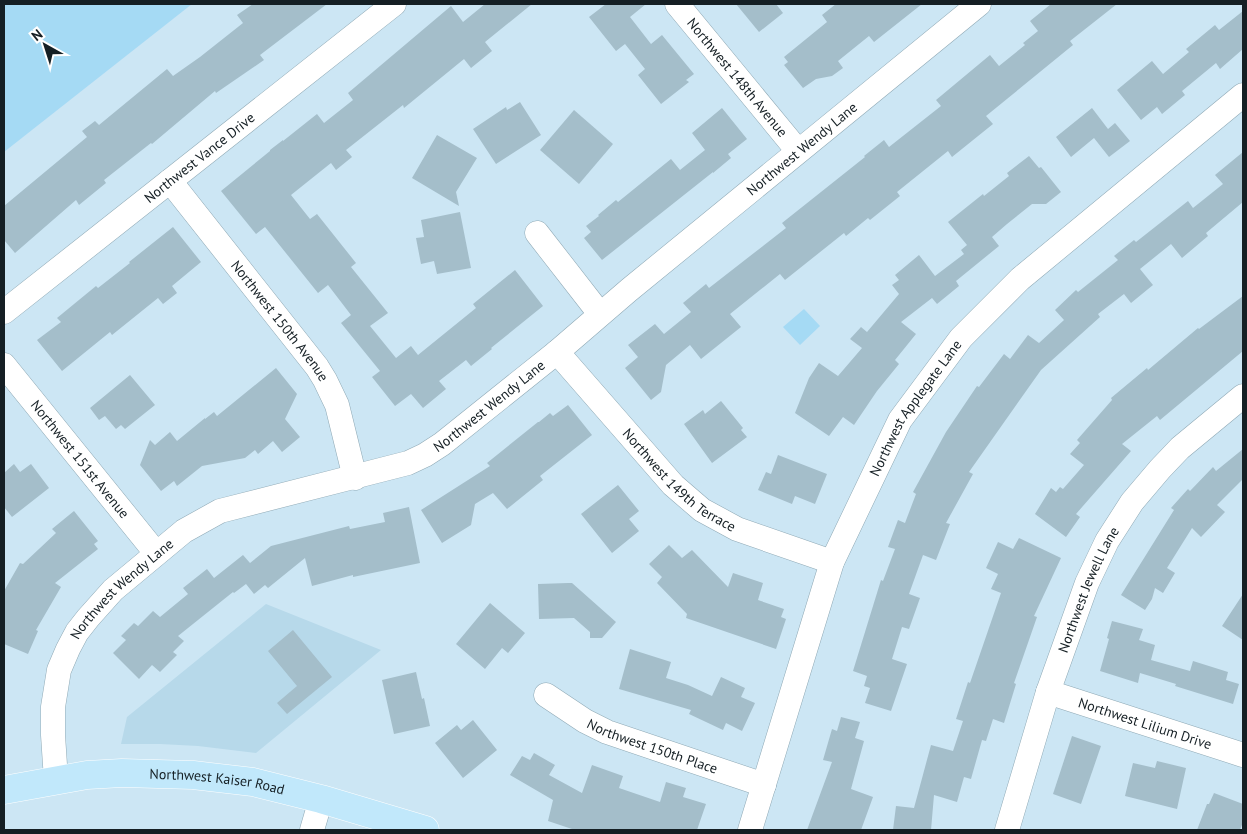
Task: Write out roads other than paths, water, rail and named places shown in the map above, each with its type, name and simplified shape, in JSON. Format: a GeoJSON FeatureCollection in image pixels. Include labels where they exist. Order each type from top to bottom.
{"type":"FeatureCollection","features":[{"type":"Feature","properties":{"kind":"main road","name":"Northwest Kaiser Road"},"geometry":{"type":"LineString","coordinates":[[4,790],[87,775],[122,773],[193,775],[253,782],[321,799],[425,830]]}},
{"type":"Feature","properties":{"kind":"street","name":"Northwest Vance Drive"},"geometry":{"type":"LineString","coordinates":[[4,312],[394,4]]}},
{"type":"Feature","properties":{"kind":"street","name":"Northwest 148th Avenue"},"geometry":{"type":"LineString","coordinates":[[677,4],[798,152]]}},
{"type":"Feature","properties":{"kind":"street","name":"Northwest Wendy Lane"},"geometry":{"type":"LineString","coordinates":[[56,780],[53,707],[59,670],[68,648],[77,632],[100,604],[113,590],[156,553],[184,531],[220,511],[355,478],[408,463],[426,455],[557,352],[600,314],[979,4]]}},
{"type":"Feature","properties":{"kind":"street","name":"Northwest Applegate Lane"},"geometry":{"type":"LineString","coordinates":[[750,830],[832,562],[900,420],[961,338],[1020,279],[1243,95]]}},
{"type":"Feature","properties":{"kind":"street","name":"Northwest 150th Avenue"},"geometry":{"type":"LineString","coordinates":[[170,181],[325,380],[337,405],[355,478]]}},
{"type":"Feature","properties":{"kind":"street"},"geometry":{"type":"LineString","coordinates":[[537,234],[600,314]]}},
{"type":"Feature","properties":{"kind":"street","name":"Northwest 149th Terrace"},"geometry":{"type":"LineString","coordinates":[[557,352],[673,485],[702,510],[737,530],[832,562]]}},
{"type":"Feature","properties":{"kind":"street","name":"Northwest 151st Avenue"},"geometry":{"type":"LineString","coordinates":[[4,365],[156,553]]}},
{"type":"Feature","properties":{"kind":"street","name":"Northwest Jewell Lane"},"geometry":{"type":"LineString","coordinates":[[1007,830],[1048,692],[1087,583],[1107,541],[1132,502],[1160,469],[1180,448],[1243,396]]}},
{"type":"Feature","properties":{"kind":"street","name":"Northwest Lilium Drive"},"geometry":{"type":"LineString","coordinates":[[1048,692],[1243,756]]}},
{"type":"Feature","properties":{"kind":"street","name":"Northwest 150th Place"},"geometry":{"type":"LineString","coordinates":[[546,695],[585,721],[607,732],[764,785]]}},
{"type":"Feature","properties":{"kind":"street"},"geometry":{"type":"LineString","coordinates":[[312,830],[321,799]]}}]}
